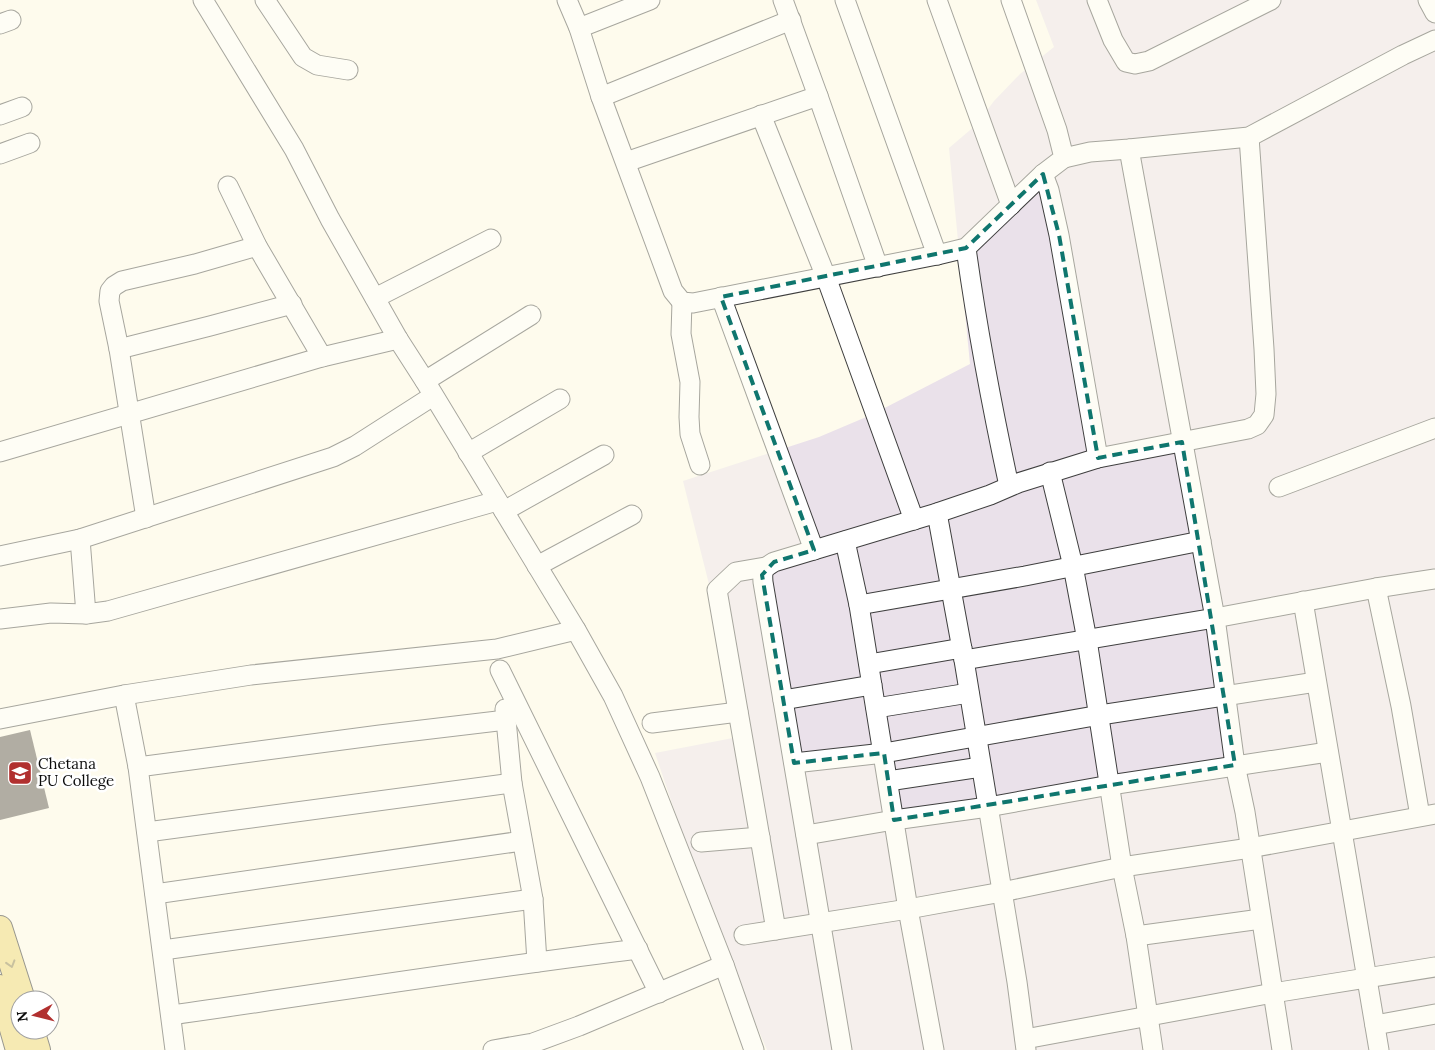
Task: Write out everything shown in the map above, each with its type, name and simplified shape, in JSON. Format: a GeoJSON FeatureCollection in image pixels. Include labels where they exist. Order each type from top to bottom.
{"type":"FeatureCollection","features":[{"type":"Feature","properties":{"kind":"main road"},"geometry":{"type":"LineString","coordinates":[[0,928],[20,990]]}},
{"type":"Feature","properties":{"kind":"main road"},"geometry":{"type":"LineString","coordinates":[[0,987],[18,1050]]}},
{"type":"Feature","properties":{"kind":"street"},"geometry":{"type":"LineString","coordinates":[[202,0],[294,149],[330,218],[398,339],[576,630],[613,696],[650,777],[724,965],[754,1050]]}},
{"type":"Feature","properties":{"kind":"street"},"geometry":{"type":"LineString","coordinates":[[265,0],[303,57],[318,65],[348,70]]}},
{"type":"Feature","properties":{"kind":"street"},"geometry":{"type":"LineString","coordinates":[[567,0],[579,28],[601,96],[673,291],[682,302],[681,334],[690,382],[690,434],[700,465]]}},
{"type":"Feature","properties":{"kind":"street"},"geometry":{"type":"LineString","coordinates":[[579,28],[650,0]]}},
{"type":"Feature","properties":{"kind":"street"},"geometry":{"type":"LineString","coordinates":[[783,0],[878,267]]}},
{"type":"Feature","properties":{"kind":"street"},"geometry":{"type":"LineString","coordinates":[[845,0],[937,255]]}},
{"type":"Feature","properties":{"kind":"street"},"geometry":{"type":"LineString","coordinates":[[937,0],[1011,205]]}},
{"type":"Feature","properties":{"kind":"street"},"geometry":{"type":"LineString","coordinates":[[1011,0],[1064,158]]}},
{"type":"Feature","properties":{"kind":"street"},"geometry":{"type":"LineString","coordinates":[[1097,0],[1112,40],[1126,62],[1135,64],[1149,62],[1271,0]]}},
{"type":"Feature","properties":{"kind":"street"},"geometry":{"type":"LineString","coordinates":[[1428,0],[1435,13]]}},
{"type":"Feature","properties":{"kind":"street"},"geometry":{"type":"LineString","coordinates":[[601,96],[791,20]]}},
{"type":"Feature","properties":{"kind":"street"},"geometry":{"type":"LineString","coordinates":[[682,302],[693,303],[966,248],[1043,174],[1064,158],[1090,152],[1250,137],[1435,40]]}},
{"type":"Feature","properties":{"kind":"street"},"geometry":{"type":"LineString","coordinates":[[626,162],[818,96]]}},
{"type":"Feature","properties":{"kind":"street"},"geometry":{"type":"LineString","coordinates":[[0,115],[22,107]]}},
{"type":"Feature","properties":{"kind":"street"},"geometry":{"type":"LineString","coordinates":[[761,115],[826,277],[914,520]]}},
{"type":"Feature","properties":{"kind":"street"},"geometry":{"type":"LineString","coordinates":[[776,930],[717,590],[736,572],[765,567],[774,562],[938,513],[1050,472],[1098,458],[1248,429],[1257,425],[1264,416],[1266,394],[1250,137]]}},
{"type":"Feature","properties":{"kind":"street"},"geometry":{"type":"LineString","coordinates":[[0,154],[30,143]]}},
{"type":"Feature","properties":{"kind":"street"},"geometry":{"type":"LineString","coordinates":[[1129,149],[1215,618],[1236,765],[1282,1050]]}},
{"type":"Feature","properties":{"kind":"street"},"geometry":{"type":"LineString","coordinates":[[1043,174],[1060,235],[1098,458]]}},
{"type":"Feature","properties":{"kind":"street"},"geometry":{"type":"LineString","coordinates":[[228,186],[257,246],[322,357]]}},
{"type":"Feature","properties":{"kind":"street"},"geometry":{"type":"LineString","coordinates":[[375,298],[491,239]]}},
{"type":"Feature","properties":{"kind":"street"},"geometry":{"type":"LineString","coordinates":[[146,518],[109,301],[110,291],[122,281],[195,264],[257,246]]}},
{"type":"Feature","properties":{"kind":"street"},"geometry":{"type":"LineString","coordinates":[[966,248],[992,405],[1009,486]]}},
{"type":"Feature","properties":{"kind":"street"},"geometry":{"type":"LineString","coordinates":[[721,297],[814,550]]}},
{"type":"Feature","properties":{"kind":"street"},"geometry":{"type":"LineString","coordinates":[[118,348],[292,304]]}},
{"type":"Feature","properties":{"kind":"street"},"geometry":{"type":"LineString","coordinates":[[0,556],[80,540],[334,457],[355,446],[429,388],[531,315]]}},
{"type":"Feature","properties":{"kind":"street"},"geometry":{"type":"LineString","coordinates":[[0,452],[322,357],[398,339]]}},
{"type":"Feature","properties":{"kind":"street"},"geometry":{"type":"LineString","coordinates":[[468,453],[560,399]]}},
{"type":"Feature","properties":{"kind":"street"},"geometry":{"type":"LineString","coordinates":[[1279,487],[1435,428]]}},
{"type":"Feature","properties":{"kind":"street"},"geometry":{"type":"LineString","coordinates":[[0,619],[51,613],[86,614],[108,610],[500,506],[604,455]]}},
{"type":"Feature","properties":{"kind":"street"},"geometry":{"type":"LineString","coordinates":[[1050,472],[1073,566],[1088,640],[1122,867],[1136,936],[1153,1050]]}},
{"type":"Feature","properties":{"kind":"street"},"geometry":{"type":"LineString","coordinates":[[938,513],[1017,982],[1025,1044],[1147,1015],[1435,967]]}},
{"type":"Feature","properties":{"kind":"street"},"geometry":{"type":"LineString","coordinates":[[537,566],[632,515]]}},
{"type":"Feature","properties":{"kind":"street"},"geometry":{"type":"LineString","coordinates":[[80,540],[86,614]]}},
{"type":"Feature","properties":{"kind":"street"},"geometry":{"type":"LineString","coordinates":[[859,605],[1025,576],[1201,541]]}},
{"type":"Feature","properties":{"kind":"street"},"geometry":{"type":"LineString","coordinates":[[845,542],[859,605],[908,909],[934,1050]]}},
{"type":"Feature","properties":{"kind":"street"},"geometry":{"type":"LineString","coordinates":[[765,567],[762,575],[842,1050]]}},
{"type":"Feature","properties":{"kind":"street"},"geometry":{"type":"LineString","coordinates":[[869,664],[1088,640],[1435,579]]}},
{"type":"Feature","properties":{"kind":"street"},"geometry":{"type":"LineString","coordinates":[[744,935],[908,909],[1122,867],[1250,848],[1428,815],[1401,706],[1376,588]]}},
{"type":"Feature","properties":{"kind":"street"},"geometry":{"type":"LineString","coordinates":[[1303,601],[1379,1050]]}},
{"type":"Feature","properties":{"kind":"street"},"geometry":{"type":"LineString","coordinates":[[0,719],[124,695],[251,675],[497,649],[576,630]]}},
{"type":"Feature","properties":{"kind":"street"},"geometry":{"type":"LineString","coordinates":[[497,649],[512,783],[533,899],[537,962]]}},
{"type":"Feature","properties":{"kind":"street"},"geometry":{"type":"LineString","coordinates":[[500,670],[659,993]]}},
{"type":"Feature","properties":{"kind":"street"},"geometry":{"type":"LineString","coordinates":[[794,763],[884,753],[1100,715],[1316,682]]}},
{"type":"Feature","properties":{"kind":"street"},"geometry":{"type":"LineString","coordinates":[[783,700],[872,685]]}},
{"type":"Feature","properties":{"kind":"street"},"geometry":{"type":"LineString","coordinates":[[876,708],[969,694]]}},
{"type":"Feature","properties":{"kind":"street"},"geometry":{"type":"LineString","coordinates":[[124,695],[138,767],[175,1050]]}},
{"type":"Feature","properties":{"kind":"street"},"geometry":{"type":"LineString","coordinates":[[652,723],[738,712]]}},
{"type":"Feature","properties":{"kind":"street"},"geometry":{"type":"LineString","coordinates":[[138,767],[506,720]]}},
{"type":"Feature","properties":{"kind":"street"},"geometry":{"type":"LineString","coordinates":[[806,835],[988,807],[1110,785],[1328,752]]}},
{"type":"Feature","properties":{"kind":"street"},"geometry":{"type":"LineString","coordinates":[[888,781],[981,767]]}},
{"type":"Feature","properties":{"kind":"street"},"geometry":{"type":"LineString","coordinates":[[147,832],[512,783]]}},
{"type":"Feature","properties":{"kind":"street"},"geometry":{"type":"LineString","coordinates":[[701,842],[760,837]]}},
{"type":"Feature","properties":{"kind":"street"},"geometry":{"type":"LineString","coordinates":[[155,894],[522,841]]}},
{"type":"Feature","properties":{"kind":"street"},"geometry":{"type":"LineString","coordinates":[[163,950],[533,899]]}},
{"type":"Feature","properties":{"kind":"street"},"geometry":{"type":"LineString","coordinates":[[1136,936],[1261,919]]}},
{"type":"Feature","properties":{"kind":"street"},"geometry":{"type":"LineString","coordinates":[[171,1015],[638,949]]}},
{"type":"Feature","properties":{"kind":"street"},"geometry":{"type":"LineString","coordinates":[[493,1050],[533,1042],[579,1026],[724,965]]}},
{"type":"Feature","properties":{"kind":"street"},"geometry":{"type":"LineString","coordinates":[[1375,1025],[1435,1014]]}},
{"type":"Feature","properties":{"kind":"highlighted area"},"geometry":{"type":"Polygon","coordinates":[[[1043,174],[1059,235],[1098,458],[1182,442],[1235,765],[894,820],[884,753],[794,763],[762,575],[774,562],[814,550],[721,297],[966,248],[1043,174]]]}},
{"type":"Feature","properties":{"kind":"shaded area"},"geometry":{"type":"Polygon","coordinates":[[[1036,0],[1435,0],[1435,1050],[767,1050],[712,922],[655,753],[733,738],[718,620],[683,481],[819,437],[871,415],[970,364],[949,148],[976,125],[994,101],[1020,74],[1054,47],[1036,0]]]}},
{"type":"Feature","properties":{"kind":"building","name":"Chetana PU College"},"geometry":{"type":"Polygon","coordinates":[[[30,730],[49,808],[0,820],[0,737],[30,730]]]}},
{"type":"Feature","properties":{"kind":"place","name":"Chetana PU College"},"geometry":{"type":"Point","coordinates":[20,773]}}]}
